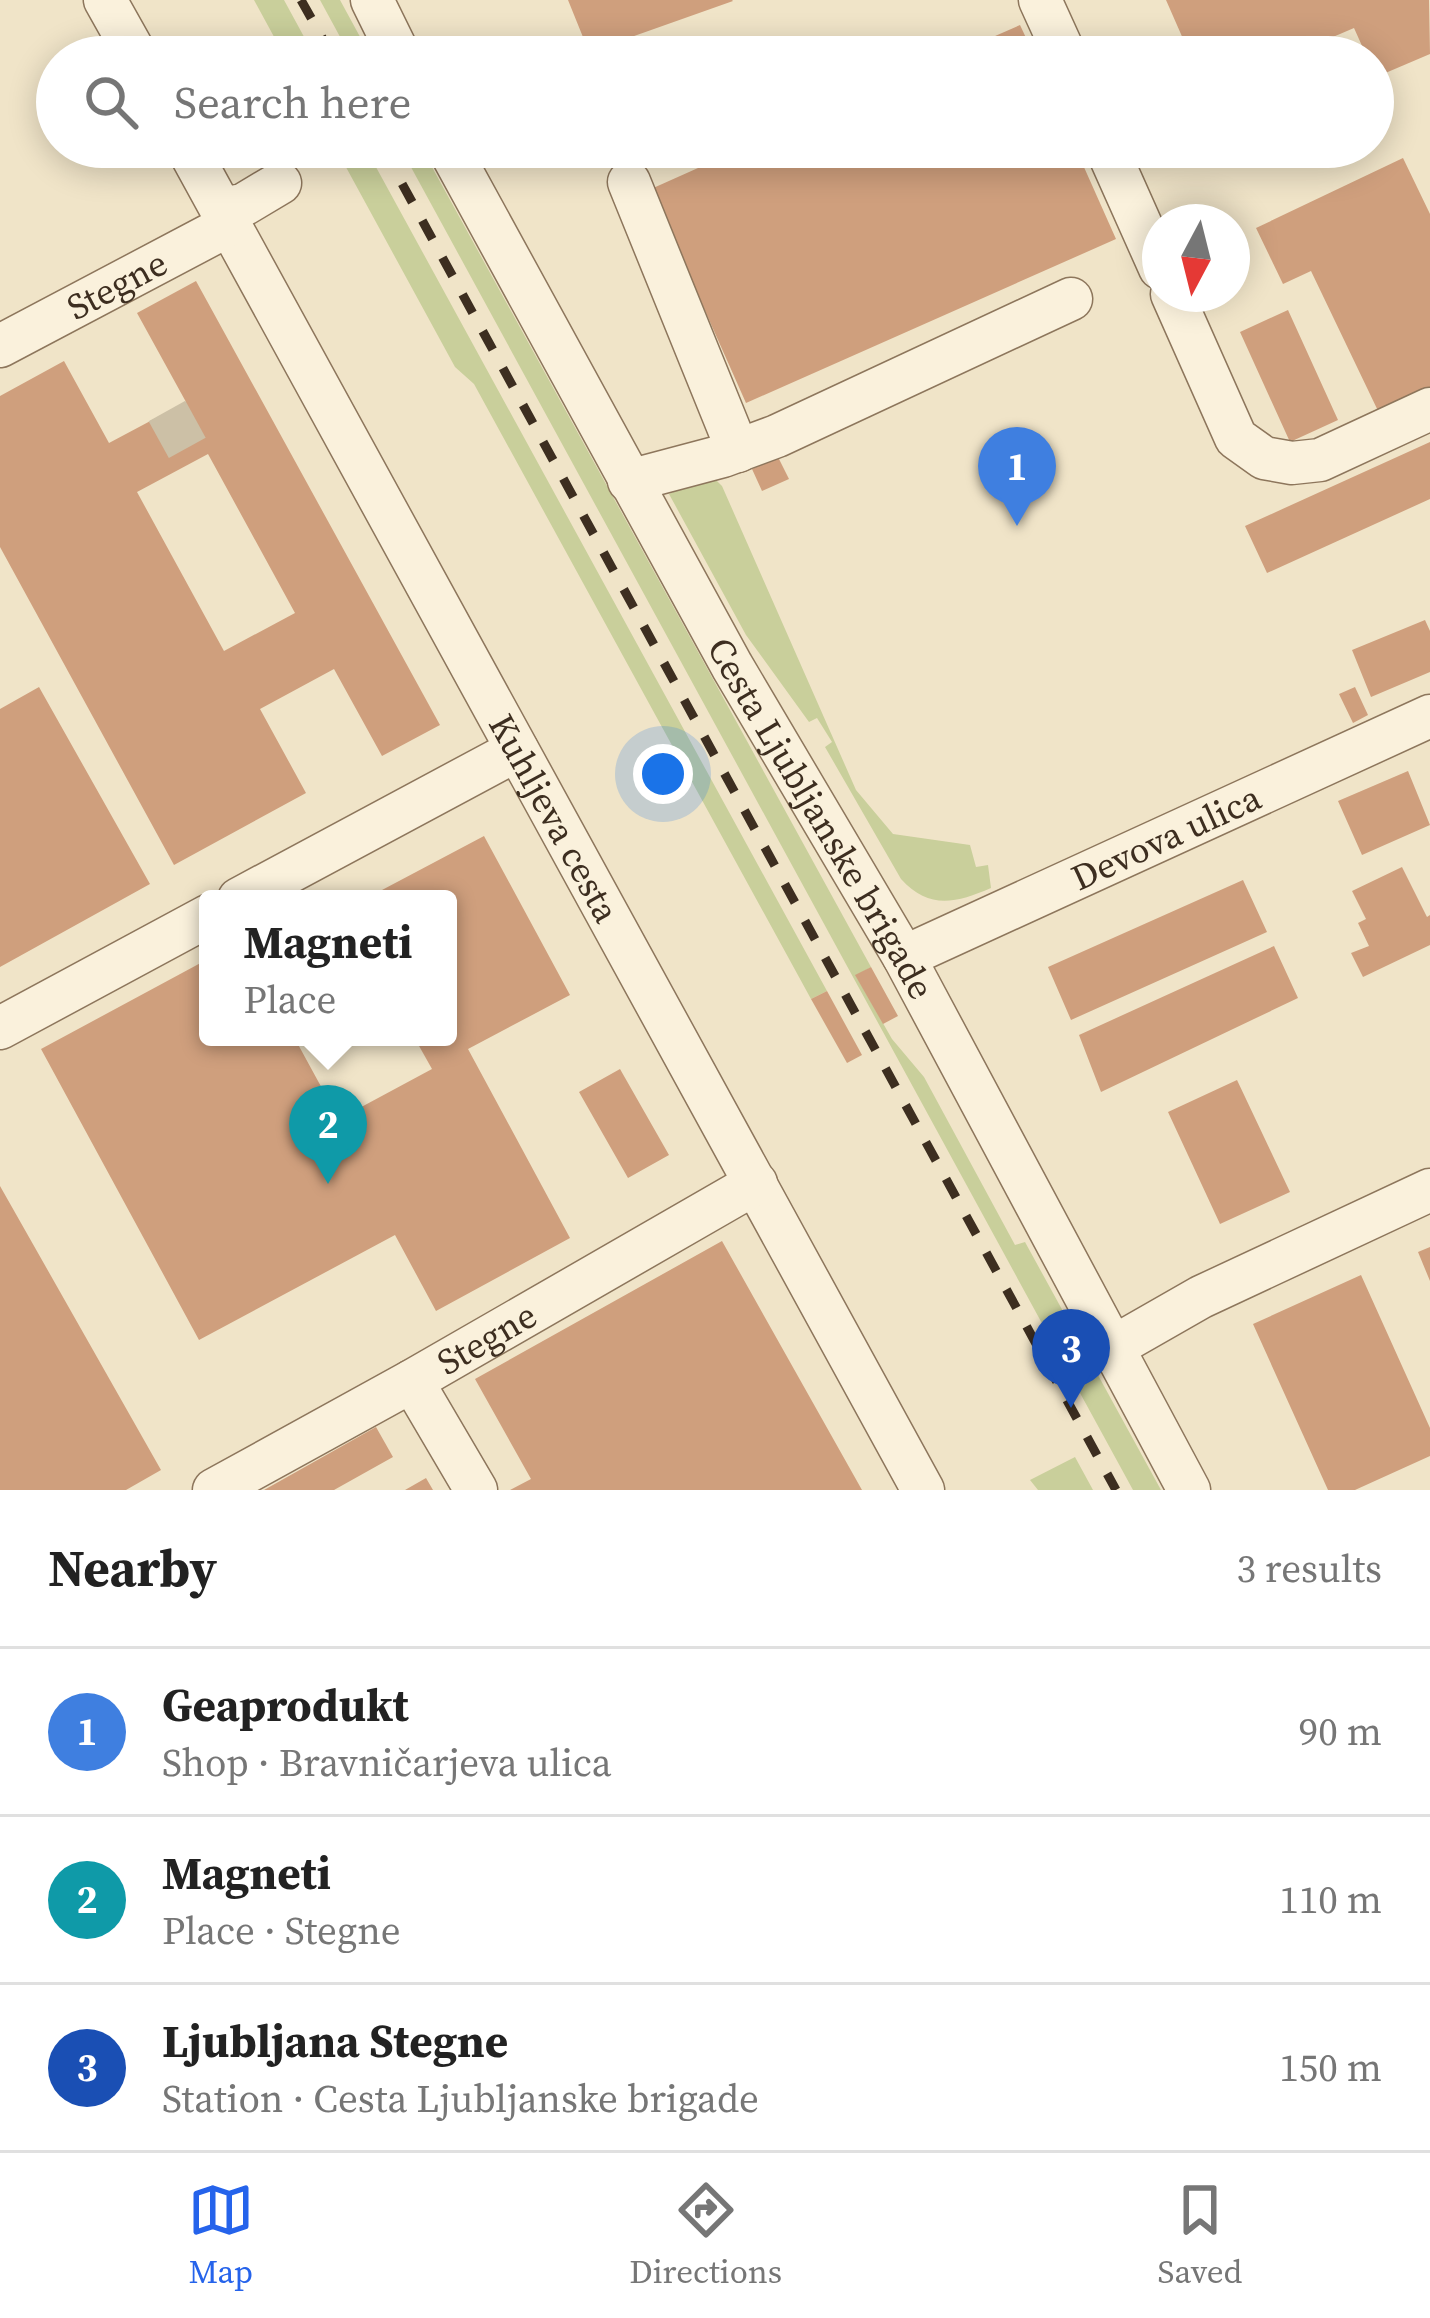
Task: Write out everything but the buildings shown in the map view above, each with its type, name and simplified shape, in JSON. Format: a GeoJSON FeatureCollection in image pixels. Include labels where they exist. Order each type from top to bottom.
{"type":"FeatureCollection","features":[{"type":"Feature","properties":{"kind":"street"},"geometry":{"type":"LineString","coordinates":[[105,0],[125,36]]}},
{"type":"Feature","properties":{"kind":"street"},"geometry":{"type":"LineString","coordinates":[[372,0],[390,36]]}},
{"type":"Feature","properties":{"kind":"street"},"geometry":{"type":"LineString","coordinates":[[1040,0],[1056,36]]}},
{"type":"Feature","properties":{"kind":"street","name":"Kuhljeva cesta"},"geometry":{"type":"LineString","coordinates":[[199,168],[923,1490]]}},
{"type":"Feature","properties":{"kind":"street","name":"Cesta Ljubljanske brigade"},"geometry":{"type":"LineString","coordinates":[[459,168],[732,666],[904,958],[1189,1490]]}},
{"type":"Feature","properties":{"kind":"street"},"geometry":{"type":"LineString","coordinates":[[1115,168],[1142,228]]}},
{"type":"Feature","properties":{"kind":"street"},"geometry":{"type":"LineString","coordinates":[[629,182],[738,451]]}},
{"type":"Feature","properties":{"kind":"street","name":"Stegne"},"geometry":{"type":"LineString","coordinates":[[0,346],[280,183]]}},
{"type":"Feature","properties":{"kind":"street"},"geometry":{"type":"LineString","coordinates":[[628,481],[738,451],[1072,299]]}},
{"type":"Feature","properties":{"kind":"street"},"geometry":{"type":"LineString","coordinates":[[1180,312],[1236,438],[1264,458],[1292,463],[1320,460],[1430,409]]}},
{"type":"Feature","properties":{"kind":"street","name":"Devova ulica"},"geometry":{"type":"LineString","coordinates":[[904,958],[1430,716]]}},
{"type":"Feature","properties":{"kind":"street"},"geometry":{"type":"LineString","coordinates":[[256,890],[518,750]]}},
{"type":"Feature","properties":{"kind":"street"},"geometry":{"type":"LineString","coordinates":[[0,1028],[199,921]]}},
{"type":"Feature","properties":{"kind":"street","name":"Stegne"},"geometry":{"type":"LineString","coordinates":[[214,1490],[756,1184]]}},
{"type":"Feature","properties":{"kind":"street"},"geometry":{"type":"LineString","coordinates":[[1111,1349],[1201,1297],[1430,1190]]}},
{"type":"Feature","properties":{"kind":"street"},"geometry":{"type":"LineString","coordinates":[[412,1382],[476,1490]]}},
{"type":"Feature","properties":{"kind":"green space"},"geometry":{"type":"Polygon","coordinates":[[[254,0],[284,0],[304,36],[274,36],[254,0]]]}},
{"type":"Feature","properties":{"kind":"green space"},"geometry":{"type":"Polygon","coordinates":[[[320,0],[340,0],[360,36],[340,36],[320,0]]]}},
{"type":"Feature","properties":{"kind":"green space"},"geometry":{"type":"Polygon","coordinates":[[[346,168],[376,168],[827,991],[811,999],[474,384],[455,367],[346,168]]]}},
{"type":"Feature","properties":{"kind":"green space"},"geometry":{"type":"Polygon","coordinates":[[[411,168],[433,168],[871,967],[856,976],[892,1039],[924,1077],[1015,1245],[1025,1242],[1161,1490],[1133,1490],[411,168]]]}},
{"type":"Feature","properties":{"kind":"green space"},"geometry":{"type":"Polygon","coordinates":[[[711,475],[722,486],[856,790],[893,834],[970,845],[976,867],[988,865],[991,888],[943,901],[922,896],[901,879],[825,747],[832,742],[817,718],[809,722],[746,635],[669,494],[711,475]]]}},
{"type":"Feature","properties":{"kind":"green space"},"geometry":{"type":"Polygon","coordinates":[[[1075,1457],[1093,1490],[1038,1490],[1030,1480],[1075,1457]]]}},
{"type":"Feature","properties":{"kind":"tunnel"},"geometry":{"type":"LineString","coordinates":[[167,411],[194,460]]}},
{"type":"Feature","properties":{"kind":"railway"},"geometry":{"type":"LineString","coordinates":[[301,0],[321,36]]}},
{"type":"Feature","properties":{"kind":"railway"},"geometry":{"type":"LineString","coordinates":[[393,168],[1116,1490]]}},
{"type":"Feature","properties":{"kind":"place","name":"Geaprodukt"},"geometry":{"type":"Point","coordinates":[1017,526]}},
{"type":"Feature","properties":{"kind":"place","name":"Magneti"},"geometry":{"type":"Point","coordinates":[328,1184]}},
{"type":"Feature","properties":{"kind":"place","name":"Ljubljana Stegne"},"geometry":{"type":"Point","coordinates":[1071,1408]}}]}
